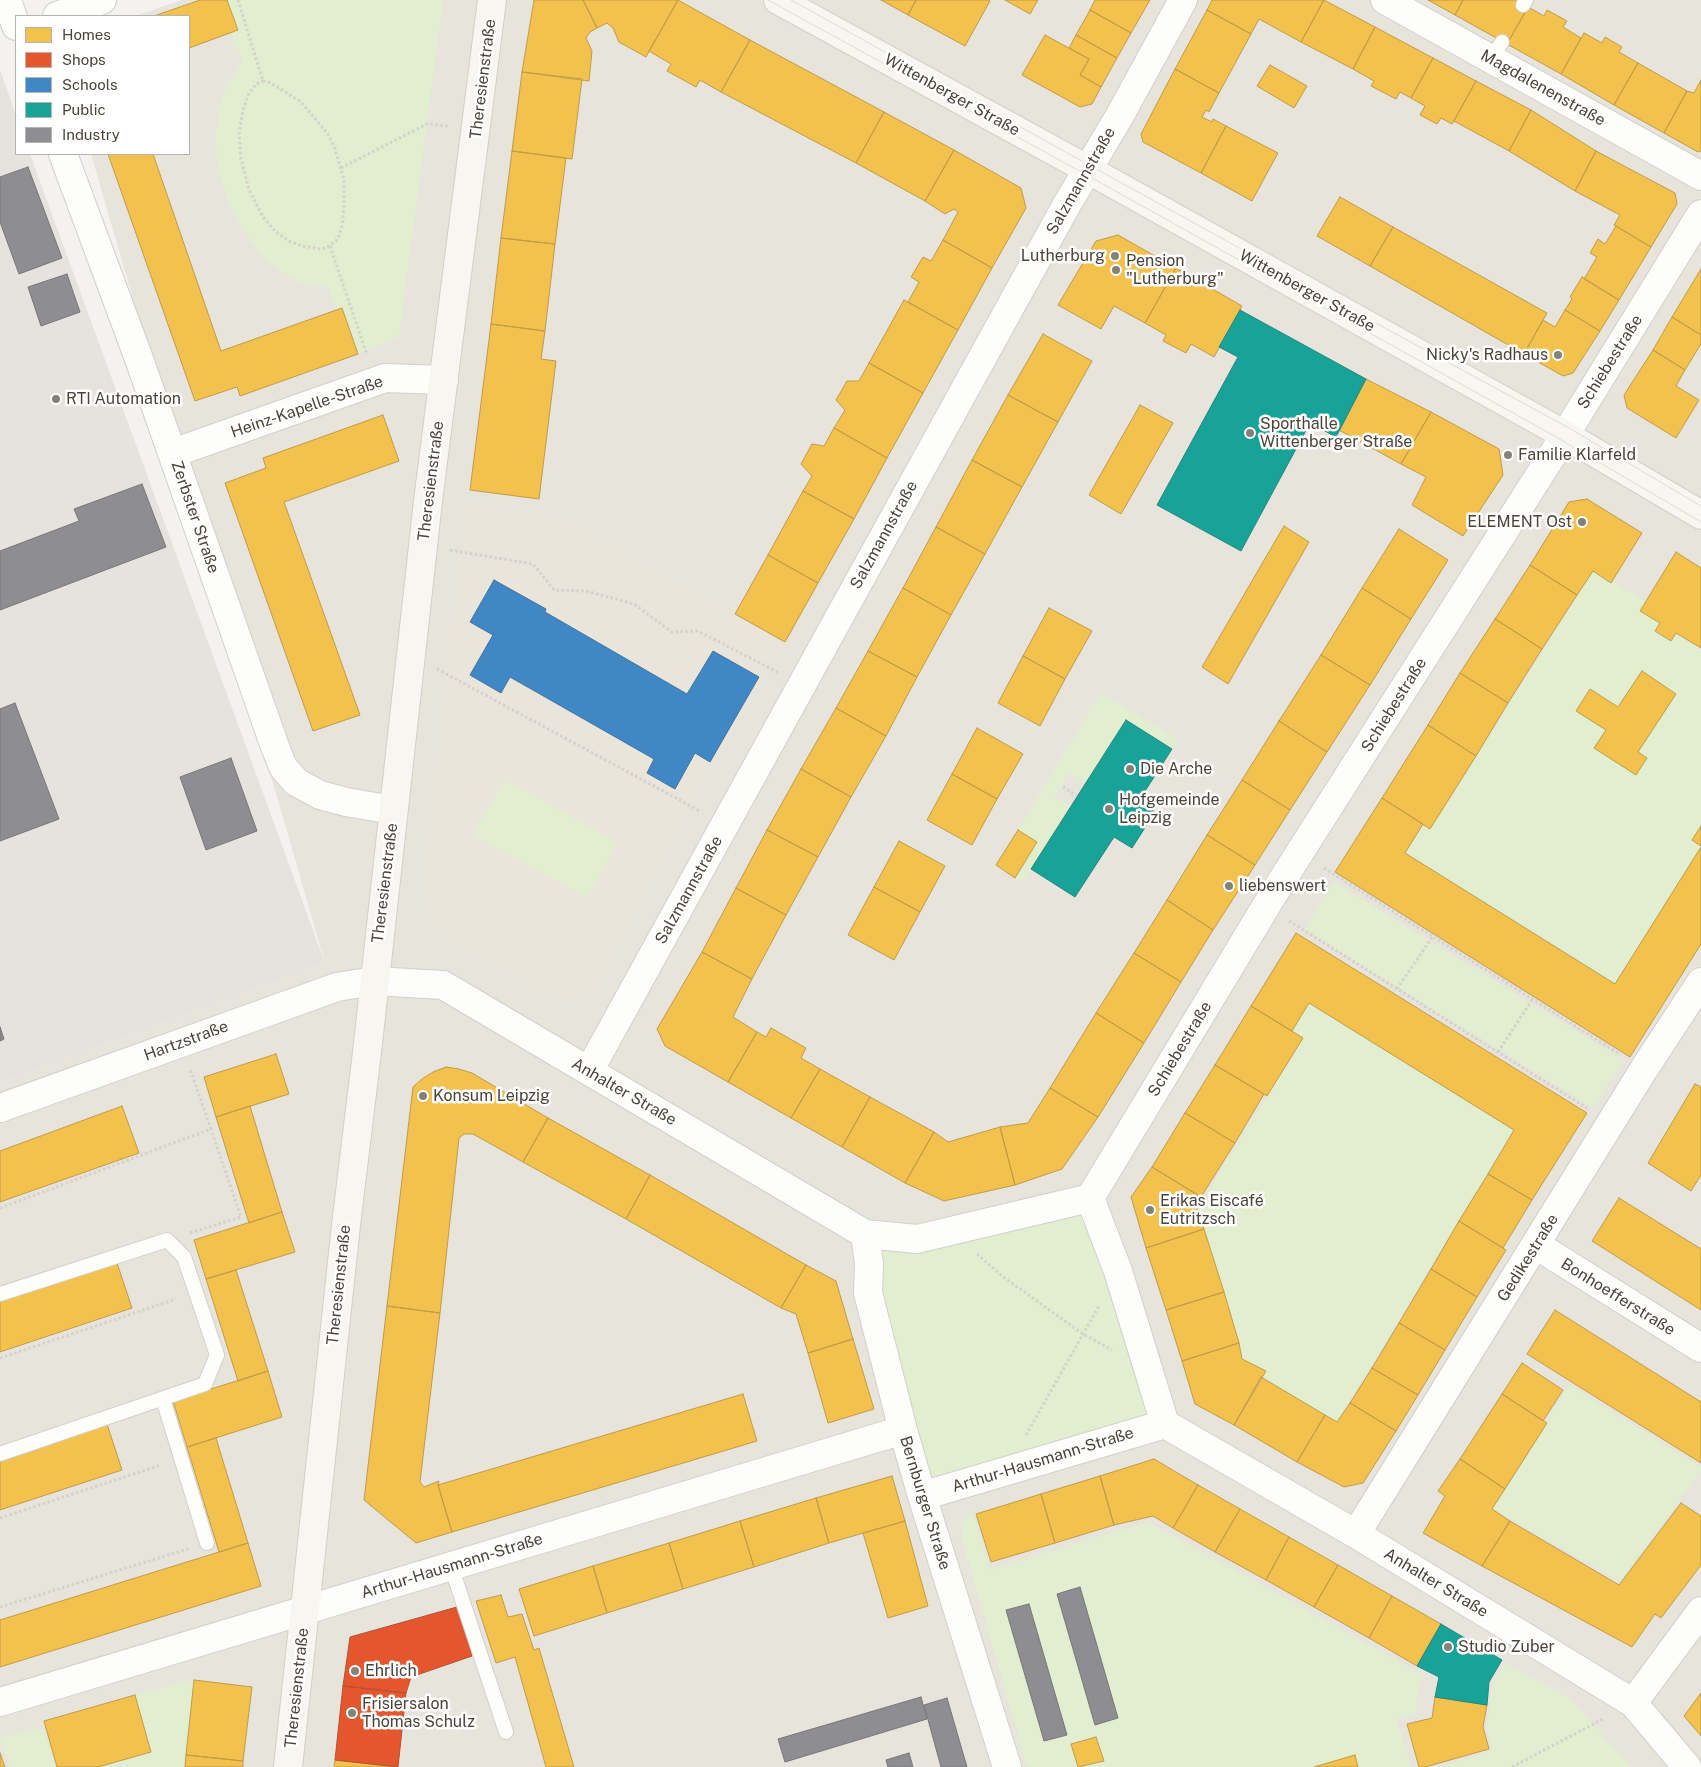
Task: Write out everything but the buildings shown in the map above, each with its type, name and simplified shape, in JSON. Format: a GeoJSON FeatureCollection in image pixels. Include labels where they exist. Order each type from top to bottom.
{"type":"FeatureCollection","features":[{"type":"Feature","properties":{"kind":"main road","name":"Theresienstraße"},"geometry":{"type":"LineString","coordinates":[[288,1767],[346,1225],[423,545],[492,0]]}},
{"type":"Feature","properties":{"kind":"main road","name":"Wittenberger Straße"},"geometry":{"type":"LineString","coordinates":[[778,0],[1087,169],[1565,435],[1701,515]]}},
{"type":"Feature","properties":{"kind":"street"},"geometry":{"type":"LineString","coordinates":[[7,0],[15,24]]}},
{"type":"Feature","properties":{"kind":"street"},"geometry":{"type":"LineString","coordinates":[[60,15],[102,0]]}},
{"type":"Feature","properties":{"kind":"street","name":"Salzmannstraße"},"geometry":{"type":"LineString","coordinates":[[588,1072],[1087,169],[1119,117],[1183,0]]}},
{"type":"Feature","properties":{"kind":"street","name":"Magdalenenstraße"},"geometry":{"type":"LineString","coordinates":[[1385,0],[1497,50],[1701,176]]}},
{"type":"Feature","properties":{"kind":"street"},"geometry":{"type":"LineString","coordinates":[[0,34],[15,27]]}},
{"type":"Feature","properties":{"kind":"street","name":"Zerbster Straße"},"geometry":{"type":"LineString","coordinates":[[64,155],[173,454],[283,767],[296,782],[325,797],[393,810]]}},
{"type":"Feature","properties":{"kind":"street","name":"Schiebestraße"},"geometry":{"type":"LineString","coordinates":[[1090,1198],[1266,906],[1565,435],[1701,214]]}},
{"type":"Feature","properties":{"kind":"street","name":"Heinz-Kapelle-Straße"},"geometry":{"type":"LineString","coordinates":[[173,454],[385,378],[444,380]]}},
{"type":"Feature","properties":{"kind":"street","name":"Hartzstraße"},"geometry":{"type":"LineString","coordinates":[[0,1108],[337,987],[374,981]]}},
{"type":"Feature","properties":{"kind":"street","name":"Anhalter Straße"},"geometry":{"type":"LineString","coordinates":[[374,981],[443,985],[864,1234]]}},
{"type":"Feature","properties":{"kind":"street","name":"Gedikestraße"},"geometry":{"type":"LineString","coordinates":[[1356,1534],[1610,1123],[1701,982]]}},
{"type":"Feature","properties":{"kind":"street"},"geometry":{"type":"LineString","coordinates":[[864,1234],[917,1239],[1090,1198],[1118,1271],[1164,1424]]}},
{"type":"Feature","properties":{"kind":"street","name":"Bernburger Straße"},"geometry":{"type":"LineString","coordinates":[[864,1234],[869,1264],[868,1293],[904,1430],[922,1496],[1007,1767]]}},
{"type":"Feature","properties":{"kind":"street","name":"Bonhoefferstraße"},"geometry":{"type":"LineString","coordinates":[[1536,1245],[1701,1348]]}},
{"type":"Feature","properties":{"kind":"street","name":"Anhalter Straße"},"geometry":{"type":"LineString","coordinates":[[1164,1424],[1356,1534],[1634,1703],[1687,1767]]}},
{"type":"Feature","properties":{"kind":"street","name":"Arthur-Hausmann-Straße"},"geometry":{"type":"LineString","coordinates":[[922,1496],[1164,1424]]}},
{"type":"Feature","properties":{"kind":"street","name":"Arthur-Hausmann-Straße"},"geometry":{"type":"LineString","coordinates":[[0,1702],[904,1430]]}},
{"type":"Feature","properties":{"kind":"street"},"geometry":{"type":"LineString","coordinates":[[1634,1703],[1701,1611]]}},
{"type":"Feature","properties":{"kind":"lane"},"geometry":{"type":"LineString","coordinates":[[0,1294],[167,1240],[184,1257],[217,1355],[205,1384],[0,1454]]}},
{"type":"Feature","properties":{"kind":"lane"},"geometry":{"type":"LineString","coordinates":[[163,1399],[207,1543]]}},
{"type":"Feature","properties":{"kind":"lane"},"geometry":{"type":"LineString","coordinates":[[451,1566],[506,1732]]}},
{"type":"Feature","properties":{"kind":"path"},"geometry":{"type":"LineString","coordinates":[[238,0],[263,81]]}},
{"type":"Feature","properties":{"kind":"path"},"geometry":{"type":"LineString","coordinates":[[263,81],[271,83],[301,102],[328,134],[341,168],[344,191],[342,226],[336,241],[330,246],[321,249],[309,248],[289,241],[275,230],[262,217],[249,190],[241,159],[239,132],[243,111],[248,95],[256,84],[263,81]]}},
{"type":"Feature","properties":{"kind":"path"},"geometry":{"type":"LineString","coordinates":[[341,168],[427,124],[477,129]]}},
{"type":"Feature","properties":{"kind":"path"},"geometry":{"type":"LineString","coordinates":[[330,246],[376,382]]}},
{"type":"Feature","properties":{"kind":"path"},"geometry":{"type":"LineString","coordinates":[[423,545],[533,564],[554,590],[586,591],[634,604],[672,632],[698,632],[802,685]]}},
{"type":"Feature","properties":{"kind":"path"},"geometry":{"type":"LineString","coordinates":[[411,655],[725,824]]}},
{"type":"Feature","properties":{"kind":"path"},"geometry":{"type":"LineString","coordinates":[[1063,787],[1077,796]]}},
{"type":"Feature","properties":{"kind":"path"},"geometry":{"type":"LineString","coordinates":[[1300,852],[1644,1069]]}},
{"type":"Feature","properties":{"kind":"path"},"geometry":{"type":"LineString","coordinates":[[1266,906],[1610,1123]]}},
{"type":"Feature","properties":{"kind":"path"},"geometry":{"type":"LineString","coordinates":[[1397,989],[1433,936]]}},
{"type":"Feature","properties":{"kind":"path"},"geometry":{"type":"LineString","coordinates":[[1498,1052],[1532,1000]]}},
{"type":"Feature","properties":{"kind":"path"},"geometry":{"type":"LineString","coordinates":[[167,1240],[241,1217],[180,1043]]}},
{"type":"Feature","properties":{"kind":"path"},"geometry":{"type":"LineString","coordinates":[[0,1208],[211,1129]]}},
{"type":"Feature","properties":{"kind":"path"},"geometry":{"type":"LineString","coordinates":[[951,1230],[1002,1276],[1083,1334],[1148,1369]]}},
{"type":"Feature","properties":{"kind":"path"},"geometry":{"type":"LineString","coordinates":[[1006,1471],[1118,1271]]}},
{"type":"Feature","properties":{"kind":"path"},"geometry":{"type":"LineString","coordinates":[[0,1358],[196,1292]]}},
{"type":"Feature","properties":{"kind":"path"},"geometry":{"type":"LineString","coordinates":[[0,1518],[182,1458]]}},
{"type":"Feature","properties":{"kind":"path"},"geometry":{"type":"LineString","coordinates":[[0,1606],[207,1543]]}},
{"type":"Feature","properties":{"kind":"path"},"geometry":{"type":"LineString","coordinates":[[1512,1767],[1634,1703]]}},
{"type":"Feature","properties":{"kind":"shaded area"},"geometry":{"type":"Polygon","coordinates":[[[182,0],[1701,0],[1701,1767],[0,1767],[0,1083],[325,963],[91,155],[190,155],[190,15],[138,15],[182,0]]]}},
{"type":"Feature","properties":{"kind":"shaded area"},"geometry":{"type":"Polygon","coordinates":[[[0,70],[15,112],[15,155],[30,155],[325,963],[0,1083],[0,70]]]}},
{"type":"Feature","properties":{"kind":"shaded area"},"geometry":{"type":"Polygon","coordinates":[[[84,351],[105,412],[61,427],[55,410],[0,429],[0,381],[84,351]]]}},
{"type":"Feature","properties":{"kind":"shaded area"},"geometry":{"type":"Polygon","coordinates":[[[464,505],[558,516],[785,642],[707,776],[596,989],[570,1000],[536,989],[439,933],[422,893],[464,505]]]}},
{"type":"Feature","properties":{"kind":"green space"},"geometry":{"type":"Polygon","coordinates":[[[227,0],[443,0],[399,336],[358,354],[342,309],[336,310],[328,286],[307,284],[292,279],[275,267],[258,251],[243,230],[227,198],[217,163],[216,131],[220,105],[227,85],[243,62],[231,33],[238,30],[227,0]]]}},
{"type":"Feature","properties":{"kind":"green space"},"geometry":{"type":"Polygon","coordinates":[[[1593,571],[1646,601],[1640,611],[1701,648],[1701,826],[1692,840],[1701,847],[1615,984],[1405,853],[1423,824],[1431,828],[1593,571]]]}},
{"type":"Feature","properties":{"kind":"green space"},"geometry":{"type":"Polygon","coordinates":[[[1101,693],[1178,739],[1172,749],[1126,720],[1086,783],[1069,773],[1054,797],[1070,806],[1023,882],[1015,878],[1037,843],[1018,830],[1101,693]]]}},
{"type":"Feature","properties":{"kind":"green space"},"geometry":{"type":"Polygon","coordinates":[[[505,780],[617,842],[588,898],[473,835],[505,780]]]}},
{"type":"Feature","properties":{"kind":"green space"},"geometry":{"type":"Polygon","coordinates":[[[1334,882],[1623,1060],[1593,1108],[1305,930],[1334,882]]]}},
{"type":"Feature","properties":{"kind":"green space"},"geometry":{"type":"Polygon","coordinates":[[[1309,1003],[1514,1130],[1337,1422],[1261,1377],[1266,1371],[1242,1359],[1197,1209],[1303,1038],[1292,1031],[1309,1003]]]}},
{"type":"Feature","properties":{"kind":"green space"},"geometry":{"type":"Polygon","coordinates":[[[1090,1198],[1165,1424],[922,1496],[865,1234],[1090,1198]]]}},
{"type":"Feature","properties":{"kind":"green space"},"geometry":{"type":"Polygon","coordinates":[[[1569,1385],[1701,1467],[1701,1471],[1620,1581],[1492,1509],[1569,1385]]]}},
{"type":"Feature","properties":{"kind":"green space"},"geometry":{"type":"Polygon","coordinates":[[[973,1512],[990,1570],[1148,1522],[1421,1674],[1415,1713],[1396,1718],[1411,1767],[1032,1767],[1026,1763],[961,1536],[964,1521],[973,1512]]]}},
{"type":"Feature","properties":{"kind":"green space"},"geometry":{"type":"Polygon","coordinates":[[[1505,1663],[1572,1700],[1631,1767],[1438,1767],[1492,1751],[1487,1727],[1492,1686],[1505,1663]]]}},
{"type":"Feature","properties":{"kind":"green space"},"geometry":{"type":"Polygon","coordinates":[[[194,1680],[184,1767],[98,1767],[151,1752],[135,1695],[194,1680]]]}},
{"type":"Feature","properties":{"kind":"green space"},"geometry":{"type":"Polygon","coordinates":[[[43,1728],[56,1767],[10,1767],[0,1738],[43,1728]]]}},
{"type":"Feature","properties":{"kind":"tram line"},"geometry":{"type":"LineString","coordinates":[[768,0],[1085,174],[1556,437],[1701,522]]}},
{"type":"Feature","properties":{"kind":"tram line"},"geometry":{"type":"LineString","coordinates":[[791,0],[1569,428],[1701,506]]}},
{"type":"Feature","properties":{"kind":"place","name":"Lutherburg"},"geometry":{"type":"Point","coordinates":[1115,256]}},
{"type":"Feature","properties":{"kind":"place","name":"Pension \"Lutherburg\""},"geometry":{"type":"Point","coordinates":[1116,270]}},
{"type":"Feature","properties":{"kind":"place","name":"Nicky's Radhaus"},"geometry":{"type":"Point","coordinates":[1558,355]}},
{"type":"Feature","properties":{"kind":"place","name":"RTI Automation"},"geometry":{"type":"Point","coordinates":[56,399]}},
{"type":"Feature","properties":{"kind":"place","name":"Sporthalle Wittenberger Straße"},"geometry":{"type":"Point","coordinates":[1250,433]}},
{"type":"Feature","properties":{"kind":"place","name":"Familie Klarfeld"},"geometry":{"type":"Point","coordinates":[1508,455]}},
{"type":"Feature","properties":{"kind":"place","name":"ELEMENT Ost"},"geometry":{"type":"Point","coordinates":[1582,522]}},
{"type":"Feature","properties":{"kind":"place","name":"Die Arche"},"geometry":{"type":"Point","coordinates":[1130,769]}},
{"type":"Feature","properties":{"kind":"place","name":"Hofgemeinde Leipzig"},"geometry":{"type":"Point","coordinates":[1109,809]}},
{"type":"Feature","properties":{"kind":"place","name":"liebenswert"},"geometry":{"type":"Point","coordinates":[1229,886]}},
{"type":"Feature","properties":{"kind":"place","name":"Konsum Leipzig"},"geometry":{"type":"Point","coordinates":[423,1096]}},
{"type":"Feature","properties":{"kind":"place","name":"Erikas Eiscafé Eutritzsch"},"geometry":{"type":"Point","coordinates":[1150,1210]}},
{"type":"Feature","properties":{"kind":"place","name":"Studio Zuber"},"geometry":{"type":"Point","coordinates":[1448,1647]}},
{"type":"Feature","properties":{"kind":"place","name":"Ehrlich"},"geometry":{"type":"Point","coordinates":[355,1671]}},
{"type":"Feature","properties":{"kind":"place","name":"Frisiersalon Thomas Schulz"},"geometry":{"type":"Point","coordinates":[352,1713]}}]}
